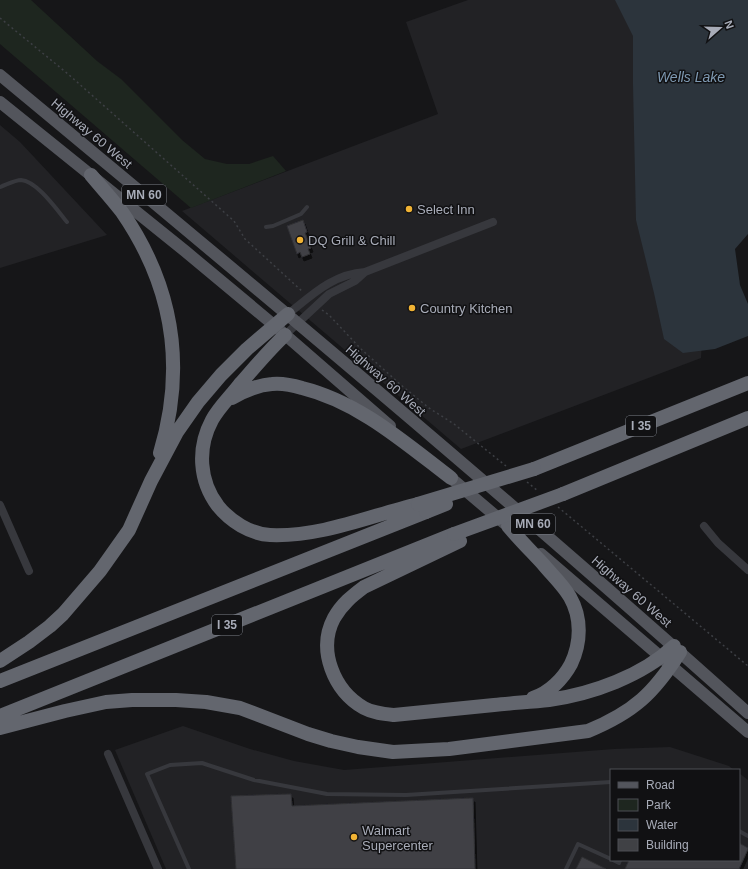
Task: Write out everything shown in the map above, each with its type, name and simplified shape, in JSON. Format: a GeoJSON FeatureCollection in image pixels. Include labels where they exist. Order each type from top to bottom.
{"type":"FeatureCollection","features":[{"type":"Feature","properties":{"kind":"highway"},"geometry":{"type":"LineString","coordinates":[[91,175],[122,212],[144,248],[164,297],[170,323],[174,360],[172,394],[164,440],[151,481]]}},
{"type":"Feature","properties":{"kind":"highway"},"geometry":{"type":"LineString","coordinates":[[0,661],[50,626],[63,614],[100,571],[129,530],[151,481],[177,432],[198,402],[221,375],[247,349],[280,330],[293,319]]}},
{"type":"Feature","properties":{"kind":"highway"},"geometry":{"type":"LineString","coordinates":[[280,330],[212,420],[206,435],[202,452],[202,468],[206,484],[213,499],[223,513],[252,531],[268,535],[284,535],[314,532],[422,508]]}},
{"type":"Feature","properties":{"kind":"highway","name":"I 35"},"geometry":{"type":"LineString","coordinates":[[0,681],[422,508],[534,469],[748,383]]}},
{"type":"Feature","properties":{"kind":"highway"},"geometry":{"type":"LineString","coordinates":[[223,406],[246,391],[258,386],[286,384],[309,389],[353,407],[373,420],[451,478]]}},
{"type":"Feature","properties":{"kind":"highway","name":"I 35"},"geometry":{"type":"LineString","coordinates":[[0,716],[457,538],[748,418]]}},
{"type":"Feature","properties":{"kind":"highway"},"geometry":{"type":"LineString","coordinates":[[508,526],[562,585],[570,597],[576,611],[579,626],[578,642],[574,657],[567,671],[558,682],[546,692],[535,698],[517,703]]}},
{"type":"Feature","properties":{"kind":"highway"},"geometry":{"type":"LineString","coordinates":[[457,538],[364,587],[352,596],[334,619],[329,634],[328,649],[334,678],[342,690],[353,701],[365,709],[379,714],[394,715],[550,700],[582,693],[666,662]]}},
{"type":"Feature","properties":{"kind":"highway"},"geometry":{"type":"LineString","coordinates":[[0,728],[106,702],[132,700],[176,700],[206,702],[240,708],[308,734],[358,747],[393,752],[449,749],[588,731],[608,723],[627,712],[654,690],[666,662],[677,649]]}},
{"type":"Feature","properties":{"kind":"main road","name":"Highway 60 West"},"geometry":{"type":"LineString","coordinates":[[0,75],[293,319],[636,613],[748,712]]}},
{"type":"Feature","properties":{"kind":"main road","name":"MN 60"},"geometry":{"type":"LineString","coordinates":[[0,102],[280,330],[748,732]]}},
{"type":"Feature","properties":{"kind":"street"},"geometry":{"type":"LineString","coordinates":[[293,319],[309,297],[325,285],[338,278],[352,273],[365,272],[493,222]]}},
{"type":"Feature","properties":{"kind":"street"},"geometry":{"type":"LineString","coordinates":[[293,319],[316,305],[329,294],[355,281],[365,272]]}},
{"type":"Feature","properties":{"kind":"street"},"geometry":{"type":"LineString","coordinates":[[0,505],[29,571]]}},
{"type":"Feature","properties":{"kind":"street"},"geometry":{"type":"LineString","coordinates":[[704,526],[718,544],[748,570]]}},
{"type":"Feature","properties":{"kind":"street"},"geometry":{"type":"LineString","coordinates":[[108,754],[158,869]]}},
{"type":"Feature","properties":{"kind":"lane"},"geometry":{"type":"LineString","coordinates":[[0,187],[19,180],[28,181],[48,199],[67,222]]}},
{"type":"Feature","properties":{"kind":"lane"},"geometry":{"type":"LineString","coordinates":[[266,227],[273,226],[301,214],[307,207]]}},
{"type":"Feature","properties":{"kind":"lane"},"geometry":{"type":"LineString","coordinates":[[189,869],[147,774],[170,765],[202,763],[254,780],[328,794],[406,795],[610,782]]}},
{"type":"Feature","properties":{"kind":"lane"},"geometry":{"type":"LineString","coordinates":[[566,869],[578,844],[610,859]]}},
{"type":"Feature","properties":{"kind":"path"},"geometry":{"type":"LineString","coordinates":[[0,18],[74,79],[234,221],[245,239],[309,297]]}},
{"type":"Feature","properties":{"kind":"path"},"geometry":{"type":"LineString","coordinates":[[316,305],[329,315],[361,349],[401,385],[429,408],[454,424],[510,469]]}},
{"type":"Feature","properties":{"kind":"path"},"geometry":{"type":"LineString","coordinates":[[522,478],[541,493]]}},
{"type":"Feature","properties":{"kind":"path"},"geometry":{"type":"LineString","coordinates":[[553,503],[748,666]]}},
{"type":"Feature","properties":{"kind":"shaded area"},"geometry":{"type":"Polygon","coordinates":[[[468,0],[631,0],[709,196],[701,358],[461,449],[182,211],[438,114],[406,22],[468,0]]]}},
{"type":"Feature","properties":{"kind":"shaded area"},"geometry":{"type":"Polygon","coordinates":[[[0,125],[20,142],[107,235],[0,268],[0,125]]]}},
{"type":"Feature","properties":{"kind":"shaded area"},"geometry":{"type":"Polygon","coordinates":[[[183,726],[250,749],[294,761],[344,770],[614,749],[670,747],[729,766],[733,769],[610,769],[610,861],[740,861],[740,774],[748,780],[748,869],[166,869],[115,750],[183,726]]]}},
{"type":"Feature","properties":{"kind":"green space"},"geometry":{"type":"Polygon","coordinates":[[[0,0],[31,0],[97,61],[121,79],[182,140],[205,159],[227,164],[249,164],[273,156],[286,171],[191,208],[0,44],[0,0]]]}},
{"type":"Feature","properties":{"kind":"water","name":"Wells Lake"},"geometry":{"type":"Polygon","coordinates":[[[615,0],[748,0],[748,234],[735,249],[740,285],[748,304],[748,336],[715,349],[683,353],[664,339],[636,220],[633,36],[615,0]]]}},
{"type":"Feature","properties":{"kind":"building","name":"DQ Grill & Chill"},"geometry":{"type":"Polygon","coordinates":[[[303,220],[307,232],[305,233],[311,248],[308,249],[310,254],[302,257],[300,252],[297,254],[287,226],[303,220]]]}},
{"type":"Feature","properties":{"kind":"building","name":"Walmart Supercenter"},"geometry":{"type":"Polygon","coordinates":[[[291,794],[292,806],[473,798],[475,869],[236,869],[231,796],[291,794]]]}},
{"type":"Feature","properties":{"kind":"building"},"geometry":{"type":"Polygon","coordinates":[[[740,844],[748,848],[739,869],[625,869],[629,861],[740,861],[740,844]]]}},
{"type":"Feature","properties":{"kind":"building"},"geometry":{"type":"Polygon","coordinates":[[[582,857],[606,869],[576,869],[582,857]]]}},
{"type":"Feature","properties":{"kind":"place","name":"Select Inn"},"geometry":{"type":"Point","coordinates":[409,209]}},
{"type":"Feature","properties":{"kind":"place","name":"DQ Grill & Chill"},"geometry":{"type":"Point","coordinates":[300,240]}},
{"type":"Feature","properties":{"kind":"place","name":"Country Kitchen"},"geometry":{"type":"Point","coordinates":[412,308]}},
{"type":"Feature","properties":{"kind":"place","name":"Walmart Supercenter"},"geometry":{"type":"Point","coordinates":[354,837]}}]}
